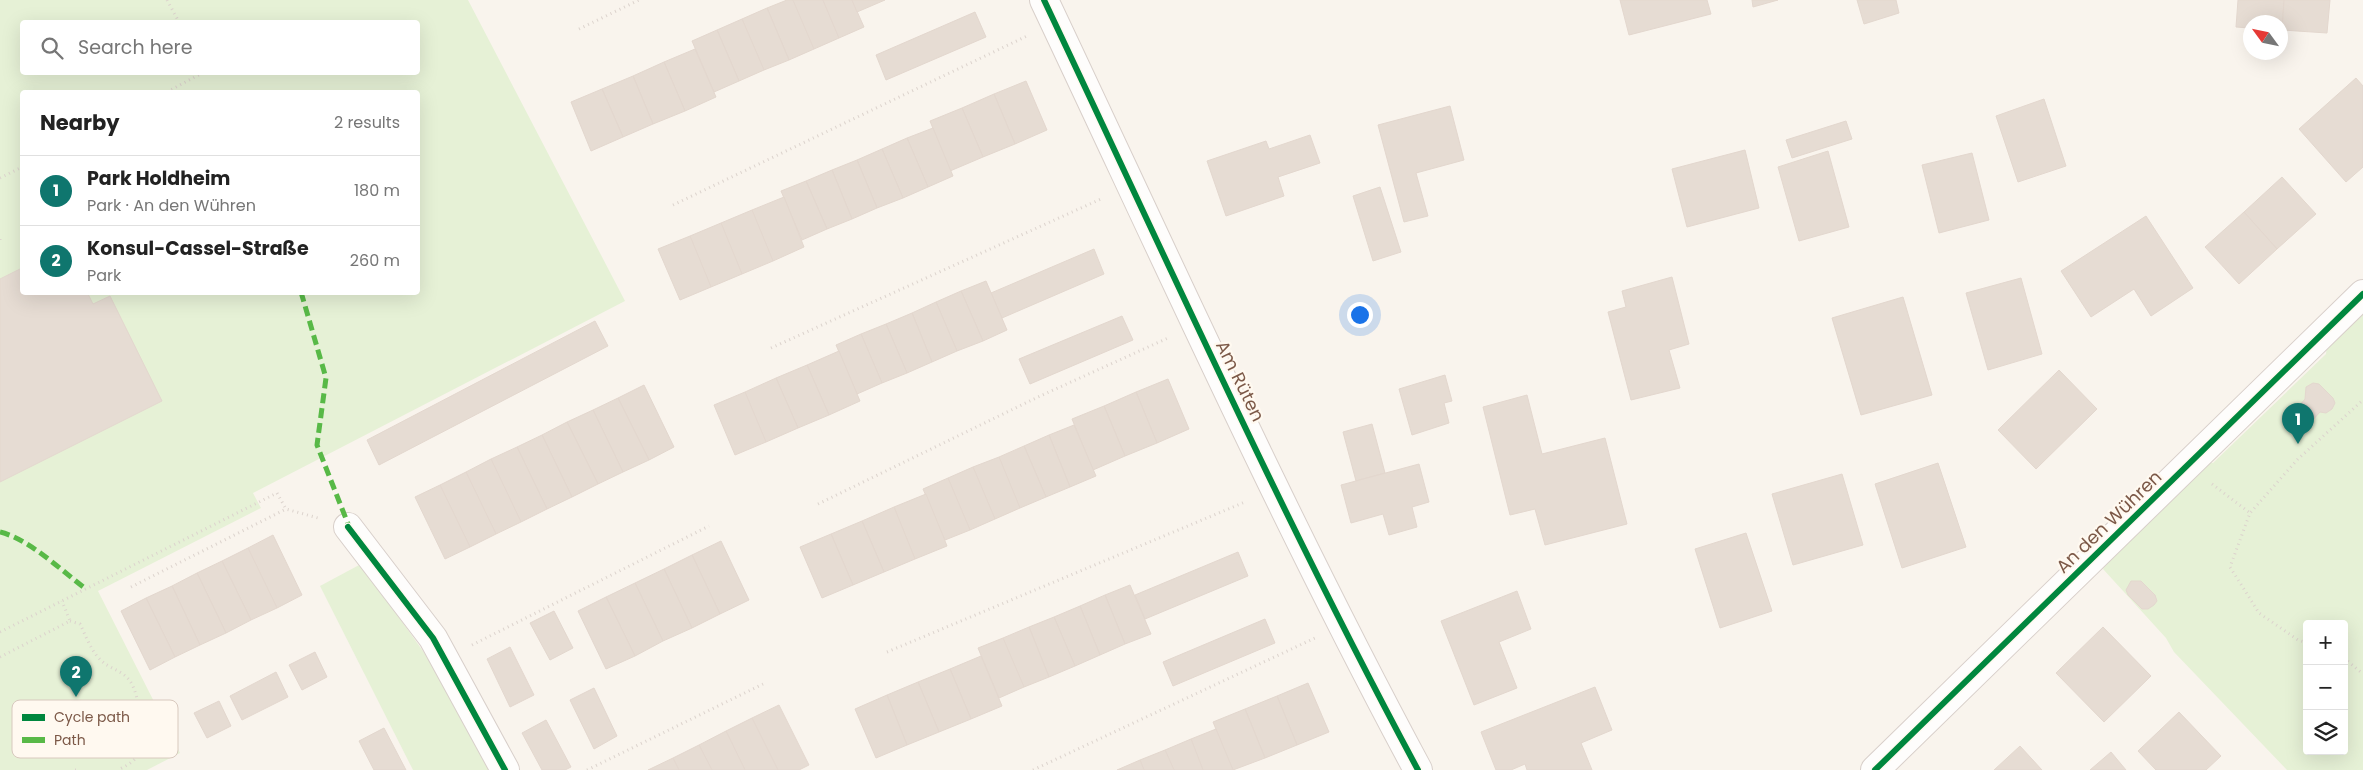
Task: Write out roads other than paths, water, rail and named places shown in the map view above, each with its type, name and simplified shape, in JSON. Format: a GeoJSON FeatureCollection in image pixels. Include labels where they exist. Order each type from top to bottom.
{"type":"FeatureCollection","features":[{"type":"Feature","properties":{"kind":"street","name":"Am Rüten"},"geometry":{"type":"LineString","coordinates":[[1050,11],[1196,324],[1344,627],[1418,770]]}},
{"type":"Feature","properties":{"kind":"street","name":"An den Wühren"},"geometry":{"type":"LineString","coordinates":[[1874,770],[2363,294]]}},
{"type":"Feature","properties":{"kind":"street"},"geometry":{"type":"LineString","coordinates":[[348,527],[433,638],[505,770]]}},
{"type":"Feature","properties":{"kind":"place","name":"Park Holdheim"},"geometry":{"type":"Point","coordinates":[2298,444]}},
{"type":"Feature","properties":{"kind":"place","name":"Konsul-Cassel-Straße"},"geometry":{"type":"Point","coordinates":[76,697]}}]}
